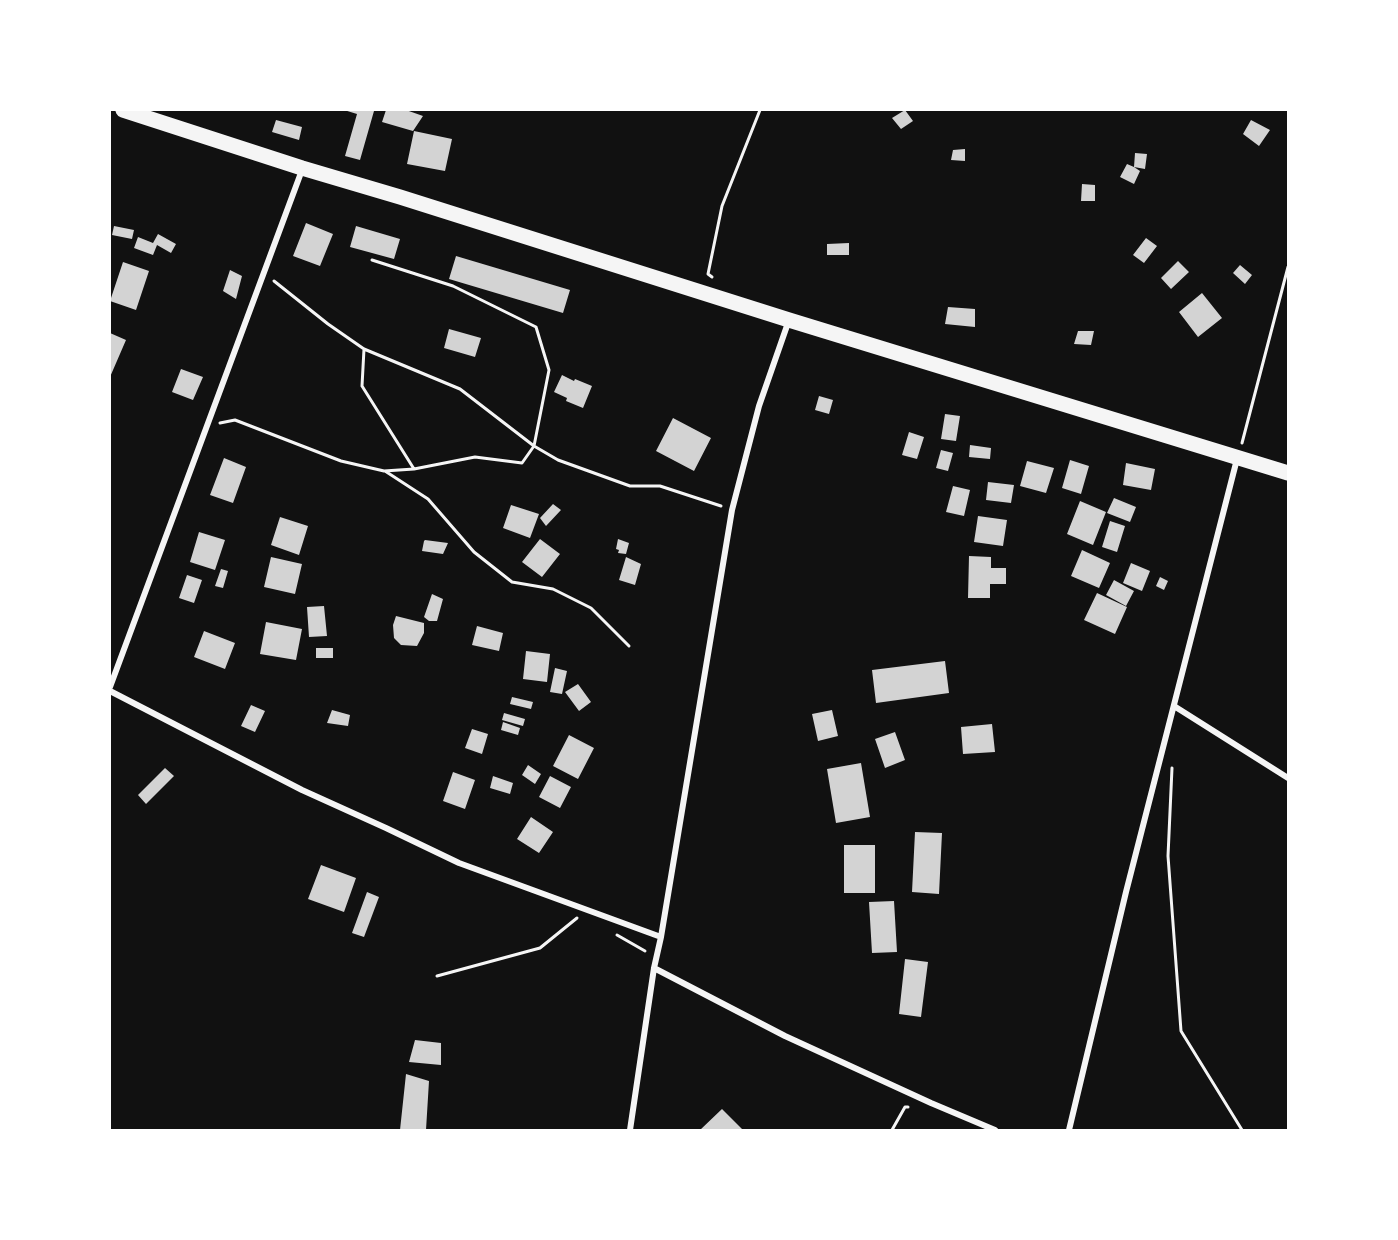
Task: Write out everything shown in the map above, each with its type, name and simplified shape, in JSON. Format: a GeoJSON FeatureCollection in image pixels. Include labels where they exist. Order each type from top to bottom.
{"type":"FeatureCollection","features":[{"type":"Feature","properties":{"kind":"main road"},"geometry":{"type":"LineString","coordinates":[[123,110],[789,320],[1288,473]]}},
{"type":"Feature","properties":{"kind":"street"},"geometry":{"type":"LineString","coordinates":[[302,168],[110,689],[302,790],[459,863],[661,937]]}},
{"type":"Feature","properties":{"kind":"street"},"geometry":{"type":"LineString","coordinates":[[630,1131],[654,968],[732,510],[759,406],[789,320]]}},
{"type":"Feature","properties":{"kind":"street"},"geometry":{"type":"LineString","coordinates":[[1069,1131],[1126,892],[1238,457]]}},
{"type":"Feature","properties":{"kind":"street"},"geometry":{"type":"LineString","coordinates":[[1174,706],[1288,778]]}},
{"type":"Feature","properties":{"kind":"street"},"geometry":{"type":"LineString","coordinates":[[654,968],[785,1036],[995,1131]]}},
{"type":"Feature","properties":{"kind":"path"},"geometry":{"type":"LineString","coordinates":[[718,280],[708,274],[722,206],[760,110]]}},
{"type":"Feature","properties":{"kind":"path"},"geometry":{"type":"LineString","coordinates":[[206,425],[235,420],[341,461],[384,471],[414,469],[475,457],[522,463],[534,446],[549,370],[536,327],[453,286],[372,260]]}},
{"type":"Feature","properties":{"kind":"path"},"geometry":{"type":"LineString","coordinates":[[1238,457],[1288,267]]}},
{"type":"Feature","properties":{"kind":"path"},"geometry":{"type":"LineString","coordinates":[[263,273],[364,349],[460,389],[534,446],[558,460],[630,486],[660,486],[732,510]]}},
{"type":"Feature","properties":{"kind":"path"},"geometry":{"type":"LineString","coordinates":[[364,349],[362,386],[414,469]]}},
{"type":"Feature","properties":{"kind":"path"},"geometry":{"type":"LineString","coordinates":[[384,471],[428,499],[474,552],[512,582],[553,589],[591,608],[628,645]]}},
{"type":"Feature","properties":{"kind":"path"},"geometry":{"type":"LineString","coordinates":[[1172,764],[1168,856],[1181,1031],[1242,1131]]}},
{"type":"Feature","properties":{"kind":"path"},"geometry":{"type":"LineString","coordinates":[[437,976],[540,948],[580,915]]}},
{"type":"Feature","properties":{"kind":"path"},"geometry":{"type":"LineString","coordinates":[[610,932],[650,954]]}},
{"type":"Feature","properties":{"kind":"path"},"geometry":{"type":"LineString","coordinates":[[892,1131],[905,1107],[931,1103]]}},
{"type":"Feature","properties":{"kind":"building"},"geometry":{"type":"Polygon","coordinates":[[[344,110],[374,111],[360,160],[345,156],[357,114],[344,110]]]}},
{"type":"Feature","properties":{"kind":"building"},"geometry":{"type":"Polygon","coordinates":[[[386,110],[406,110],[423,116],[413,131],[382,122],[386,110]]]}},
{"type":"Feature","properties":{"kind":"building"},"geometry":{"type":"Polygon","coordinates":[[[905,110],[913,121],[901,129],[892,118],[905,110]]]}},
{"type":"Feature","properties":{"kind":"building"},"geometry":{"type":"Polygon","coordinates":[[[276,120],[302,127],[299,140],[272,132],[276,120]]]}},
{"type":"Feature","properties":{"kind":"building"},"geometry":{"type":"Polygon","coordinates":[[[1251,120],[1270,130],[1259,146],[1243,134],[1251,120]]]}},
{"type":"Feature","properties":{"kind":"building"},"geometry":{"type":"Polygon","coordinates":[[[414,131],[452,139],[445,171],[407,164],[414,131]]]}},
{"type":"Feature","properties":{"kind":"building"},"geometry":{"type":"Polygon","coordinates":[[[965,149],[965,161],[951,160],[953,150],[965,149]]]}},
{"type":"Feature","properties":{"kind":"building"},"geometry":{"type":"Polygon","coordinates":[[[1135,153],[1147,154],[1145,169],[1134,167],[1135,153]]]}},
{"type":"Feature","properties":{"kind":"building"},"geometry":{"type":"Polygon","coordinates":[[[1127,164],[1140,171],[1134,184],[1120,177],[1127,164]]]}},
{"type":"Feature","properties":{"kind":"building"},"geometry":{"type":"Polygon","coordinates":[[[1082,184],[1095,185],[1095,201],[1081,201],[1082,184]]]}},
{"type":"Feature","properties":{"kind":"building"},"geometry":{"type":"Polygon","coordinates":[[[306,223],[333,234],[320,266],[293,256],[306,223]]]}},
{"type":"Feature","properties":{"kind":"building"},"geometry":{"type":"Polygon","coordinates":[[[114,226],[134,230],[132,239],[112,235],[114,226]]]}},
{"type":"Feature","properties":{"kind":"building"},"geometry":{"type":"Polygon","coordinates":[[[356,226],[400,239],[394,259],[350,247],[356,226]]]}},
{"type":"Feature","properties":{"kind":"building"},"geometry":{"type":"Polygon","coordinates":[[[158,234],[176,244],[171,253],[157,245],[153,255],[134,248],[138,237],[153,243],[158,234]]]}},
{"type":"Feature","properties":{"kind":"building"},"geometry":{"type":"Polygon","coordinates":[[[1146,238],[1157,246],[1144,263],[1133,255],[1146,238]]]}},
{"type":"Feature","properties":{"kind":"building"},"geometry":{"type":"Polygon","coordinates":[[[849,243],[849,255],[827,255],[827,244],[849,243]]]}},
{"type":"Feature","properties":{"kind":"building"},"geometry":{"type":"Polygon","coordinates":[[[456,256],[570,290],[563,313],[449,279],[456,256]]]}},
{"type":"Feature","properties":{"kind":"building"},"geometry":{"type":"Polygon","coordinates":[[[1178,261],[1189,272],[1171,289],[1161,278],[1178,261]]]}},
{"type":"Feature","properties":{"kind":"building"},"geometry":{"type":"Polygon","coordinates":[[[123,262],[149,271],[136,310],[110,301],[123,262]]]}},
{"type":"Feature","properties":{"kind":"building"},"geometry":{"type":"Polygon","coordinates":[[[1240,265],[1252,275],[1245,284],[1233,273],[1240,265]]]}},
{"type":"Feature","properties":{"kind":"building"},"geometry":{"type":"Polygon","coordinates":[[[230,270],[242,276],[236,299],[223,291],[230,270]]]}},
{"type":"Feature","properties":{"kind":"building"},"geometry":{"type":"Polygon","coordinates":[[[1202,293],[1222,318],[1198,337],[1179,312],[1202,293]]]}},
{"type":"Feature","properties":{"kind":"building"},"geometry":{"type":"Polygon","coordinates":[[[948,307],[975,309],[975,327],[945,324],[948,307]]]}},
{"type":"Feature","properties":{"kind":"building"},"geometry":{"type":"Polygon","coordinates":[[[449,329],[481,338],[475,357],[444,348],[449,329]]]}},
{"type":"Feature","properties":{"kind":"building"},"geometry":{"type":"Polygon","coordinates":[[[1078,331],[1094,331],[1091,345],[1074,344],[1078,331]]]}},
{"type":"Feature","properties":{"kind":"building"},"geometry":{"type":"Polygon","coordinates":[[[110,333],[126,340],[110,377],[110,333]]]}},
{"type":"Feature","properties":{"kind":"building"},"geometry":{"type":"Polygon","coordinates":[[[181,369],[203,377],[193,400],[172,392],[181,369]]]}},
{"type":"Feature","properties":{"kind":"building"},"geometry":{"type":"Polygon","coordinates":[[[562,375],[592,386],[583,408],[566,401],[567,398],[554,392],[562,375]]]}},
{"type":"Feature","properties":{"kind":"building"},"geometry":{"type":"Polygon","coordinates":[[[819,396],[833,400],[829,414],[815,410],[819,396]]]}},
{"type":"Feature","properties":{"kind":"building"},"geometry":{"type":"Polygon","coordinates":[[[945,414],[960,416],[956,441],[941,439],[945,414]]]}},
{"type":"Feature","properties":{"kind":"building"},"geometry":{"type":"Polygon","coordinates":[[[673,418],[711,438],[694,471],[656,451],[673,418]]]}},
{"type":"Feature","properties":{"kind":"building"},"geometry":{"type":"Polygon","coordinates":[[[909,432],[924,437],[917,459],[902,455],[909,432]]]}},
{"type":"Feature","properties":{"kind":"building"},"geometry":{"type":"Polygon","coordinates":[[[970,445],[991,448],[990,459],[969,457],[970,445]]]}},
{"type":"Feature","properties":{"kind":"building"},"geometry":{"type":"Polygon","coordinates":[[[941,450],[953,453],[948,471],[936,468],[941,450]]]}},
{"type":"Feature","properties":{"kind":"building"},"geometry":{"type":"Polygon","coordinates":[[[224,458],[246,467],[233,503],[210,495],[224,458]]]}},
{"type":"Feature","properties":{"kind":"building"},"geometry":{"type":"Polygon","coordinates":[[[1070,460],[1089,466],[1081,494],[1062,488],[1070,460]]]}},
{"type":"Feature","properties":{"kind":"building"},"geometry":{"type":"Polygon","coordinates":[[[1027,461],[1054,468],[1046,493],[1020,486],[1027,461]]]}},
{"type":"Feature","properties":{"kind":"building"},"geometry":{"type":"Polygon","coordinates":[[[1126,463],[1155,469],[1151,490],[1123,485],[1126,463]]]}},
{"type":"Feature","properties":{"kind":"building"},"geometry":{"type":"Polygon","coordinates":[[[988,482],[1014,485],[1011,503],[986,500],[988,482]]]}},
{"type":"Feature","properties":{"kind":"building"},"geometry":{"type":"Polygon","coordinates":[[[953,486],[970,490],[964,516],[946,512],[953,486]]]}},
{"type":"Feature","properties":{"kind":"building"},"geometry":{"type":"Polygon","coordinates":[[[1114,498],[1136,507],[1130,522],[1107,513],[1114,498]]]}},
{"type":"Feature","properties":{"kind":"building"},"geometry":{"type":"Polygon","coordinates":[[[1080,501],[1106,512],[1093,545],[1067,534],[1080,501]]]}},
{"type":"Feature","properties":{"kind":"building"},"geometry":{"type":"Polygon","coordinates":[[[553,504],[561,510],[546,526],[540,518],[553,504]]]}},
{"type":"Feature","properties":{"kind":"building"},"geometry":{"type":"Polygon","coordinates":[[[511,505],[539,514],[530,538],[503,528],[511,505]]]}},
{"type":"Feature","properties":{"kind":"building"},"geometry":{"type":"Polygon","coordinates":[[[978,516],[1007,520],[1003,546],[974,542],[978,516]]]}},
{"type":"Feature","properties":{"kind":"building"},"geometry":{"type":"Polygon","coordinates":[[[280,517],[308,526],[299,555],[271,545],[280,517]]]}},
{"type":"Feature","properties":{"kind":"building"},"geometry":{"type":"Polygon","coordinates":[[[1110,521],[1125,526],[1117,552],[1102,547],[1110,521]]]}},
{"type":"Feature","properties":{"kind":"building"},"geometry":{"type":"Polygon","coordinates":[[[199,532],[225,540],[215,570],[190,562],[199,532]]]}},
{"type":"Feature","properties":{"kind":"building"},"geometry":{"type":"Polygon","coordinates":[[[540,539],[560,554],[542,577],[522,562],[540,539]]]}},
{"type":"Feature","properties":{"kind":"building"},"geometry":{"type":"Polygon","coordinates":[[[618,539],[629,543],[626,554],[618,553],[619,550],[616,549],[618,539]]]}},
{"type":"Feature","properties":{"kind":"building"},"geometry":{"type":"Polygon","coordinates":[[[425,540],[448,543],[443,554],[422,551],[425,540]]]}},
{"type":"Feature","properties":{"kind":"building"},"geometry":{"type":"Polygon","coordinates":[[[1082,550],[1110,563],[1099,588],[1071,576],[1082,550]]]}},
{"type":"Feature","properties":{"kind":"building"},"geometry":{"type":"Polygon","coordinates":[[[969,556],[991,557],[991,568],[1006,568],[1006,584],[990,584],[990,598],[968,598],[969,556]]]}},
{"type":"Feature","properties":{"kind":"building"},"geometry":{"type":"Polygon","coordinates":[[[271,557],[302,564],[295,594],[264,587],[271,557]]]}},
{"type":"Feature","properties":{"kind":"building"},"geometry":{"type":"Polygon","coordinates":[[[626,557],[641,564],[635,585],[619,580],[626,557]]]}},
{"type":"Feature","properties":{"kind":"building"},"geometry":{"type":"Polygon","coordinates":[[[1131,563],[1150,571],[1142,591],[1123,583],[1131,563]]]}},
{"type":"Feature","properties":{"kind":"building"},"geometry":{"type":"Polygon","coordinates":[[[221,569],[228,571],[223,588],[215,586],[221,569]]]}},
{"type":"Feature","properties":{"kind":"building"},"geometry":{"type":"Polygon","coordinates":[[[187,575],[202,580],[194,603],[179,598],[187,575]]]}},
{"type":"Feature","properties":{"kind":"building"},"geometry":{"type":"Polygon","coordinates":[[[1160,577],[1168,581],[1164,590],[1156,586],[1160,577]]]}},
{"type":"Feature","properties":{"kind":"building"},"geometry":{"type":"Polygon","coordinates":[[[1114,580],[1134,591],[1126,606],[1106,595],[1114,580]]]}},
{"type":"Feature","properties":{"kind":"building"},"geometry":{"type":"Polygon","coordinates":[[[1097,593],[1127,607],[1115,634],[1084,620],[1097,593]]]}},
{"type":"Feature","properties":{"kind":"building"},"geometry":{"type":"Polygon","coordinates":[[[432,594],[443,599],[437,621],[429,621],[424,617],[432,594]]]}},
{"type":"Feature","properties":{"kind":"building"},"geometry":{"type":"Polygon","coordinates":[[[324,606],[327,636],[309,637],[307,607],[324,606]]]}},
{"type":"Feature","properties":{"kind":"building"},"geometry":{"type":"Polygon","coordinates":[[[396,616],[424,623],[424,633],[417,646],[401,645],[394,638],[393,625],[396,616]]]}},
{"type":"Feature","properties":{"kind":"building"},"geometry":{"type":"Polygon","coordinates":[[[266,622],[302,629],[296,660],[260,654],[266,622]]]}},
{"type":"Feature","properties":{"kind":"building"},"geometry":{"type":"Polygon","coordinates":[[[477,626],[503,633],[499,651],[472,645],[477,626]]]}},
{"type":"Feature","properties":{"kind":"building"},"geometry":{"type":"Polygon","coordinates":[[[204,631],[235,643],[225,669],[194,657],[204,631]]]}},
{"type":"Feature","properties":{"kind":"building"},"geometry":{"type":"Polygon","coordinates":[[[316,648],[333,648],[333,658],[316,658],[316,648]]]}},
{"type":"Feature","properties":{"kind":"building"},"geometry":{"type":"Polygon","coordinates":[[[526,651],[550,654],[547,682],[523,679],[526,651]]]}},
{"type":"Feature","properties":{"kind":"building"},"geometry":{"type":"Polygon","coordinates":[[[945,661],[949,693],[876,703],[872,670],[945,661]]]}},
{"type":"Feature","properties":{"kind":"building"},"geometry":{"type":"Polygon","coordinates":[[[555,668],[567,671],[562,694],[550,692],[555,668]]]}},
{"type":"Feature","properties":{"kind":"building"},"geometry":{"type":"Polygon","coordinates":[[[578,684],[591,702],[579,711],[565,692],[578,684]]]}},
{"type":"Feature","properties":{"kind":"building"},"geometry":{"type":"Polygon","coordinates":[[[512,697],[533,702],[531,709],[510,704],[512,697]]]}},
{"type":"Feature","properties":{"kind":"building"},"geometry":{"type":"Polygon","coordinates":[[[251,705],[265,711],[255,732],[241,726],[251,705]]]}},
{"type":"Feature","properties":{"kind":"building"},"geometry":{"type":"Polygon","coordinates":[[[332,710],[350,715],[348,726],[327,723],[332,710]]]}},
{"type":"Feature","properties":{"kind":"building"},"geometry":{"type":"Polygon","coordinates":[[[832,710],[838,736],[818,741],[812,714],[832,710]]]}},
{"type":"Feature","properties":{"kind":"building"},"geometry":{"type":"Polygon","coordinates":[[[504,713],[525,719],[523,726],[502,720],[504,713]]]}},
{"type":"Feature","properties":{"kind":"building"},"geometry":{"type":"Polygon","coordinates":[[[503,722],[520,728],[518,735],[501,730],[503,722]]]}},
{"type":"Feature","properties":{"kind":"building"},"geometry":{"type":"Polygon","coordinates":[[[992,724],[995,752],[963,754],[961,727],[992,724]]]}},
{"type":"Feature","properties":{"kind":"building"},"geometry":{"type":"Polygon","coordinates":[[[472,729],[488,734],[482,754],[465,748],[472,729]]]}},
{"type":"Feature","properties":{"kind":"building"},"geometry":{"type":"Polygon","coordinates":[[[895,732],[905,760],[885,768],[875,739],[895,732]]]}},
{"type":"Feature","properties":{"kind":"building"},"geometry":{"type":"Polygon","coordinates":[[[569,735],[594,748],[578,779],[553,766],[569,735]]]}},
{"type":"Feature","properties":{"kind":"building"},"geometry":{"type":"Polygon","coordinates":[[[861,763],[870,817],[836,823],[827,769],[861,763]]]}},
{"type":"Feature","properties":{"kind":"building"},"geometry":{"type":"Polygon","coordinates":[[[528,765],[541,774],[535,784],[522,775],[528,765]]]}},
{"type":"Feature","properties":{"kind":"building"},"geometry":{"type":"Polygon","coordinates":[[[165,768],[174,776],[146,804],[138,795],[165,768]]]}},
{"type":"Feature","properties":{"kind":"building"},"geometry":{"type":"Polygon","coordinates":[[[453,772],[475,780],[465,809],[443,801],[453,772]]]}},
{"type":"Feature","properties":{"kind":"building"},"geometry":{"type":"Polygon","coordinates":[[[493,776],[513,783],[510,794],[490,788],[493,776]]]}},
{"type":"Feature","properties":{"kind":"building"},"geometry":{"type":"Polygon","coordinates":[[[550,776],[571,787],[560,808],[539,797],[550,776]]]}},
{"type":"Feature","properties":{"kind":"building"},"geometry":{"type":"Polygon","coordinates":[[[531,817],[553,832],[539,853],[517,839],[531,817]]]}},
{"type":"Feature","properties":{"kind":"building"},"geometry":{"type":"Polygon","coordinates":[[[915,832],[942,833],[939,894],[912,892],[915,832]]]}},
{"type":"Feature","properties":{"kind":"building"},"geometry":{"type":"Polygon","coordinates":[[[844,845],[875,845],[875,893],[844,893],[844,845]]]}},
{"type":"Feature","properties":{"kind":"building"},"geometry":{"type":"Polygon","coordinates":[[[321,865],[356,878],[344,912],[308,899],[321,865]]]}},
{"type":"Feature","properties":{"kind":"building"},"geometry":{"type":"Polygon","coordinates":[[[367,892],[379,897],[364,937],[352,933],[367,892]]]}},
{"type":"Feature","properties":{"kind":"building"},"geometry":{"type":"Polygon","coordinates":[[[894,901],[897,952],[872,953],[869,902],[894,901]]]}},
{"type":"Feature","properties":{"kind":"building"},"geometry":{"type":"Polygon","coordinates":[[[905,959],[928,962],[921,1017],[899,1014],[905,959]]]}},
{"type":"Feature","properties":{"kind":"building"},"geometry":{"type":"Polygon","coordinates":[[[415,1040],[441,1043],[441,1065],[409,1062],[415,1040]]]}},
{"type":"Feature","properties":{"kind":"building"},"geometry":{"type":"Polygon","coordinates":[[[406,1074],[429,1081],[426,1130],[400,1130],[406,1074]]]}},
{"type":"Feature","properties":{"kind":"building"},"geometry":{"type":"Polygon","coordinates":[[[722,1109],[743,1130],[700,1130],[722,1109]]]}}]}
